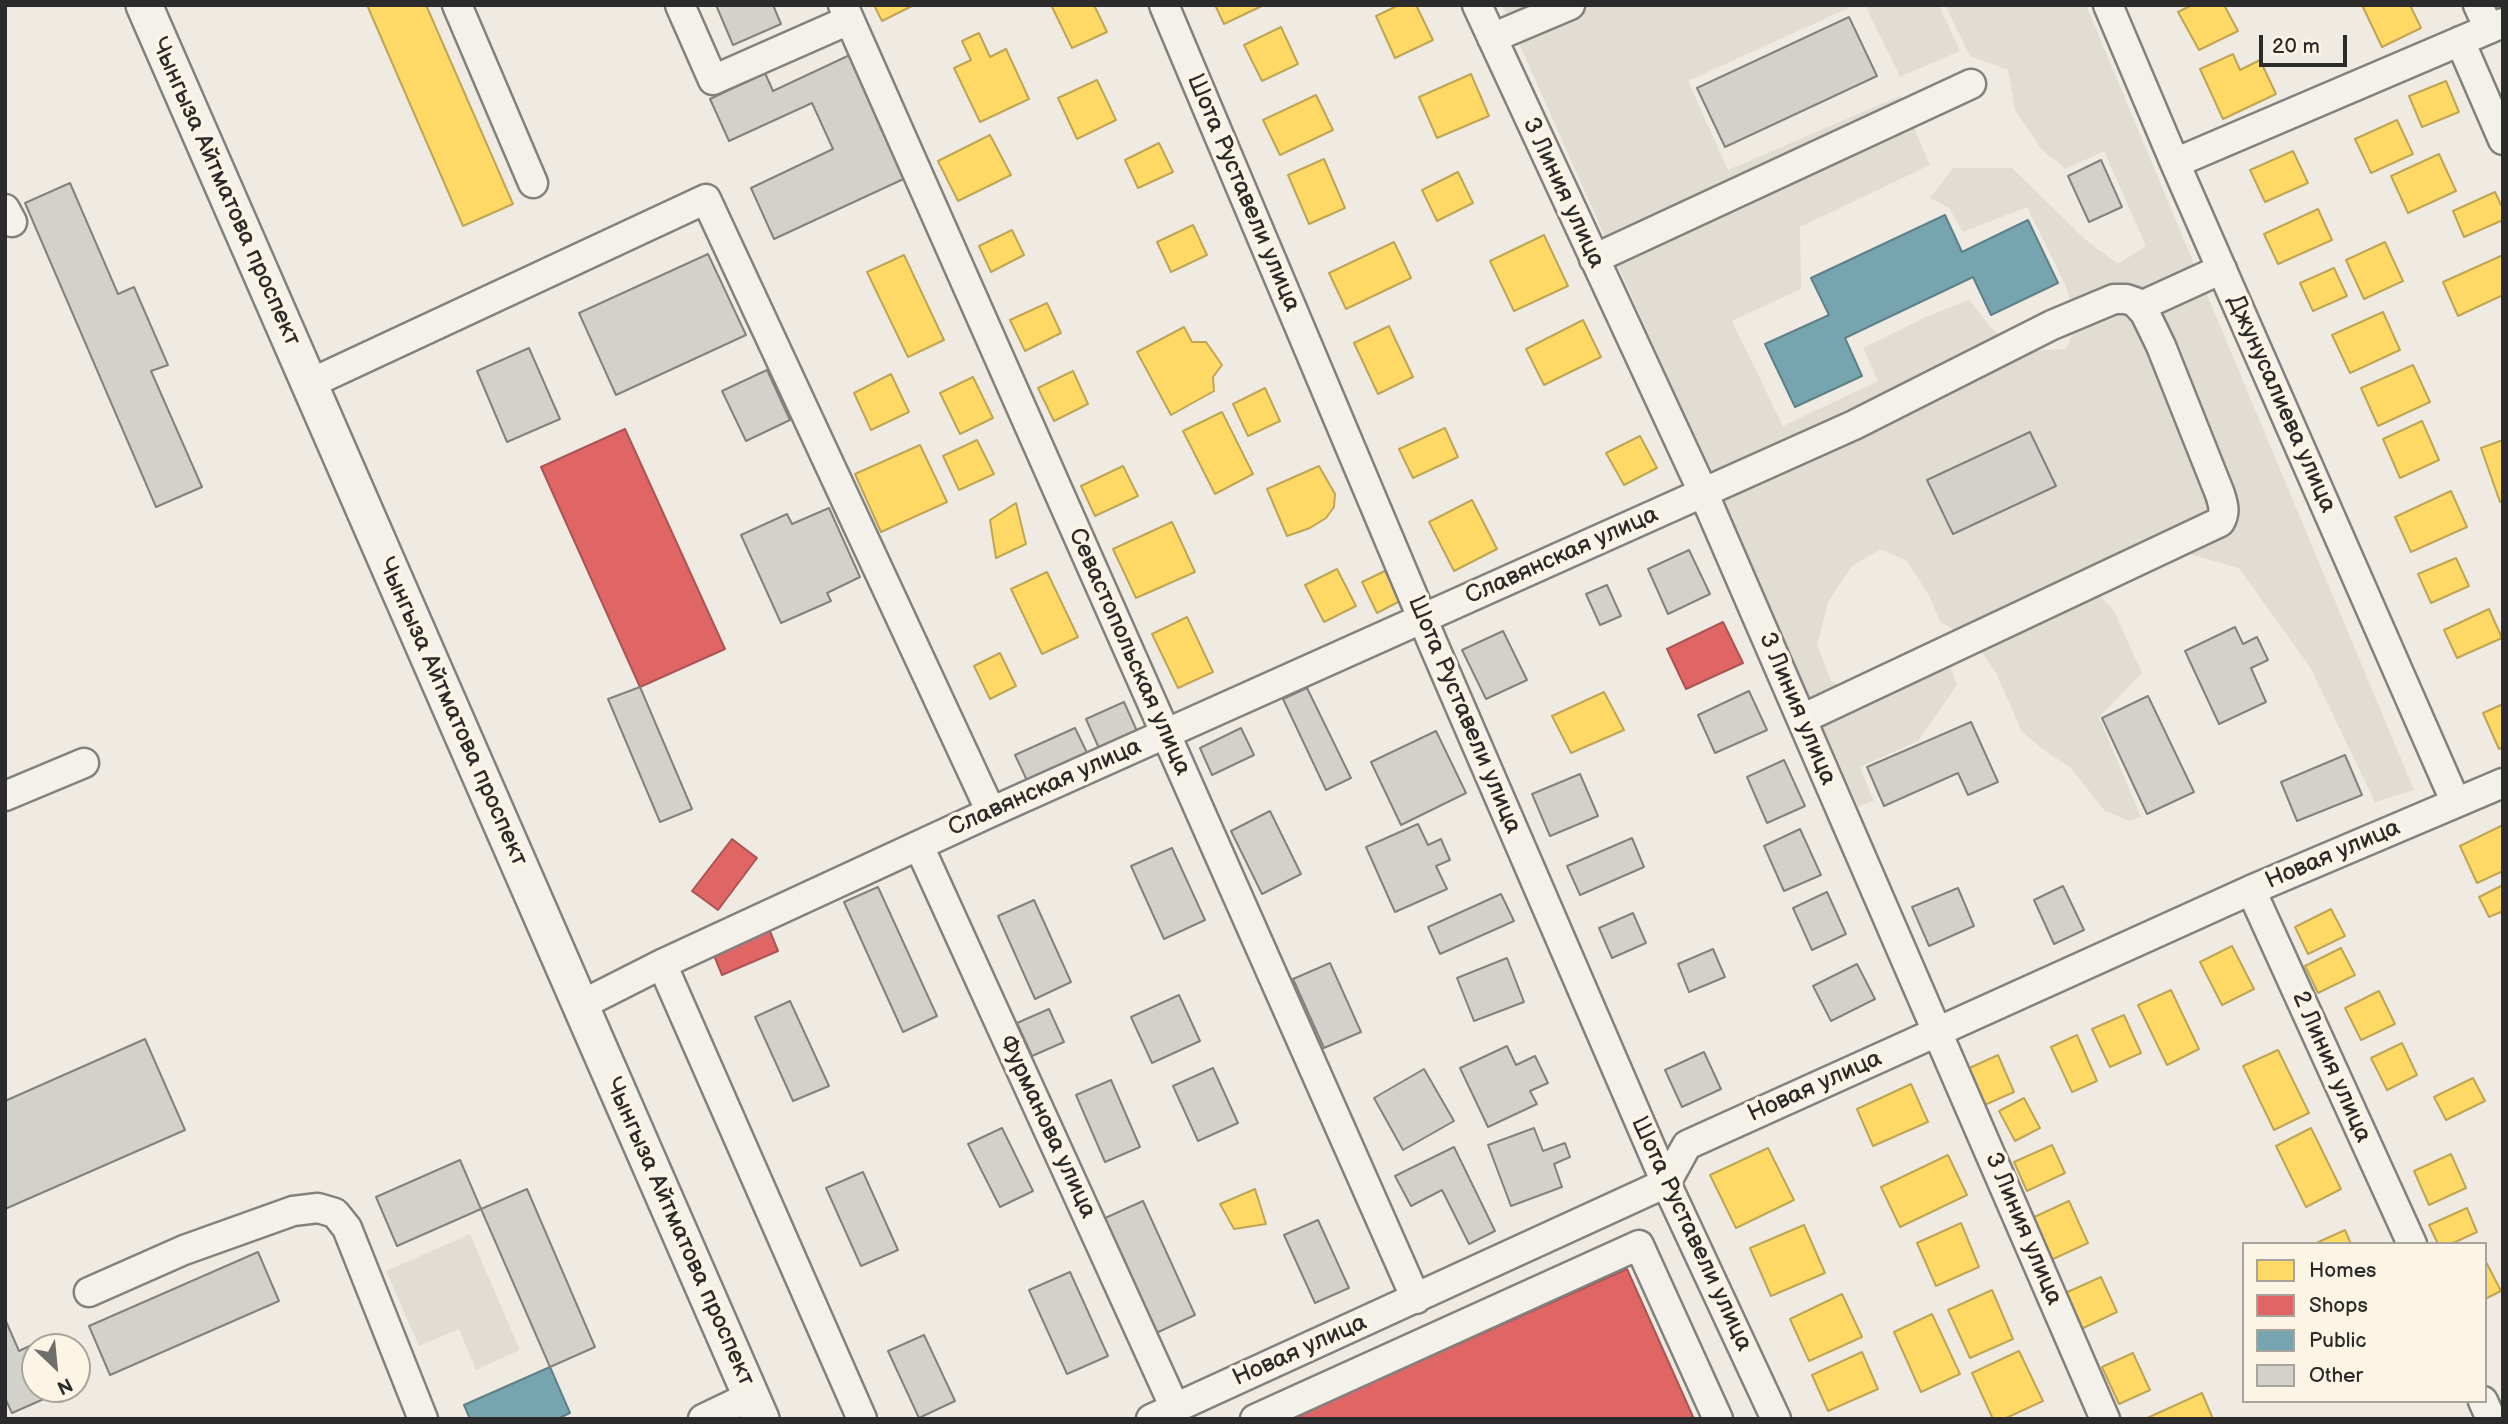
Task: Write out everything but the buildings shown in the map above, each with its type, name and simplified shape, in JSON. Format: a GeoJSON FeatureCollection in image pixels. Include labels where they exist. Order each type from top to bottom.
{"type":"FeatureCollection","features":[{"type":"Feature","properties":{"kind":"main road","name":"Чынгыза Айтматова проспект"},"geometry":{"type":"LineString","coordinates":[[154,9],[309,384],[756,1408]]}},
{"type":"Feature","properties":{"kind":"street"},"geometry":{"type":"LineString","coordinates":[[457,5],[533,183]]}},
{"type":"Feature","properties":{"kind":"street"},"geometry":{"type":"LineString","coordinates":[[680,5],[713,80],[846,12]]}},
{"type":"Feature","properties":{"kind":"street","name":"Шота Руставели улица"},"geometry":{"type":"LineString","coordinates":[[1164,5],[1422,618],[1666,1184],[1776,1419]]}},
{"type":"Feature","properties":{"kind":"street","name":"3 Линия улица"},"geometry":{"type":"LineString","coordinates":[[1477,5],[1703,492],[2105,1419]]}},
{"type":"Feature","properties":{"kind":"street"},"geometry":{"type":"LineString","coordinates":[[1492,38],[1570,5]]}},
{"type":"Feature","properties":{"kind":"street","name":"Джунусалиева улица"},"geometry":{"type":"LineString","coordinates":[[2108,5],[2456,803]]}},
{"type":"Feature","properties":{"kind":"street","name":"Севастопольская улица"},"geometry":{"type":"LineString","coordinates":[[846,12],[1416,1299]]}},
{"type":"Feature","properties":{"kind":"street"},"geometry":{"type":"LineString","coordinates":[[2175,163],[2460,41],[2490,19]]}},
{"type":"Feature","properties":{"kind":"street"},"geometry":{"type":"LineString","coordinates":[[2460,41],[2503,140]]}},
{"type":"Feature","properties":{"kind":"street"},"geometry":{"type":"LineString","coordinates":[[1594,259],[1971,84]]}},
{"type":"Feature","properties":{"kind":"street"},"geometry":{"type":"LineString","coordinates":[[309,384],[706,199],[991,812]]}},
{"type":"Feature","properties":{"kind":"street"},"geometry":{"type":"LineString","coordinates":[[1802,719],[2220,522],[2224,516],[2220,494],[2161,346],[2141,306],[2222,269]]}},
{"type":"Feature","properties":{"kind":"street","name":"Славянская улица"},"geometry":{"type":"LineString","coordinates":[[581,1005],[662,964],[991,812],[1854,425],[2052,325],[2114,299],[2126,299],[2141,306]]}},
{"type":"Feature","properties":{"kind":"street"},"geometry":{"type":"LineString","coordinates":[[5,796],[84,763]]}},
{"type":"Feature","properties":{"kind":"street","name":"Новая улица"},"geometry":{"type":"LineString","coordinates":[[1163,1413],[1666,1184],[1687,1145],[2251,890],[2503,783]]}},
{"type":"Feature","properties":{"kind":"street","name":"Фурманова улица"},"geometry":{"type":"LineString","coordinates":[[919,846],[1163,1413]]}},
{"type":"Feature","properties":{"kind":"street","name":"2 Линия улица"},"geometry":{"type":"LineString","coordinates":[[2251,890],[2411,1242]]}},
{"type":"Feature","properties":{"kind":"street"},"geometry":{"type":"LineString","coordinates":[[662,964],[862,1419]]}},
{"type":"Feature","properties":{"kind":"street"},"geometry":{"type":"LineString","coordinates":[[89,1292],[184,1250],[293,1212],[318,1208],[335,1213],[347,1228],[423,1419]]}},
{"type":"Feature","properties":{"kind":"street"},"geometry":{"type":"LineString","coordinates":[[1255,1419],[1639,1245],[1718,1419]]}},
{"type":"Feature","properties":{"kind":"street"},"geometry":{"type":"LineString","coordinates":[[2484,1403],[2491,1419]]}},
{"type":"Feature","properties":{"kind":"street"},"geometry":{"type":"LineString","coordinates":[[703,1419],[756,1408]]}},
{"type":"Feature","properties":{"kind":"shaded area"},"geometry":{"type":"Polygon","coordinates":[[[1502,5],[1855,5],[1688,81],[1728,170],[1900,96],[1930,165],[1800,227],[1801,289],[1732,321],[1783,426],[1878,381],[1863,348],[1926,317],[1969,300],[1993,330],[2020,351],[2066,349],[2076,326],[2066,286],[2027,207],[1963,232],[1949,208],[1930,198],[1953,168],[2012,168],[2086,240],[2118,264],[2146,246],[2104,151],[2066,169],[2042,150],[2015,110],[2008,70],[1970,56],[1945,5],[2086,5],[2414,790],[2375,802],[2310,667],[2239,568],[2141,540],[2083,577],[2114,611],[2142,673],[2099,717],[2141,817],[2129,821],[2104,810],[2070,767],[2022,732],[1996,673],[1975,642],[1940,622],[1930,597],[1907,561],[1881,549],[1852,566],[1828,602],[1817,645],[1831,681],[1867,701],[1948,661],[1957,685],[1918,741],[1860,767],[1874,801],[1858,806],[1502,5]]]}},
{"type":"Feature","properties":{"kind":"shaded area"},"geometry":{"type":"Polygon","coordinates":[[[1865,5],[1939,5],[1960,51],[1900,77],[1865,5]]]}},
{"type":"Feature","properties":{"kind":"shaded area"},"geometry":{"type":"Polygon","coordinates":[[[470,1234],[520,1350],[476,1370],[459,1329],[419,1346],[386,1271],[470,1234]]]}}]}
